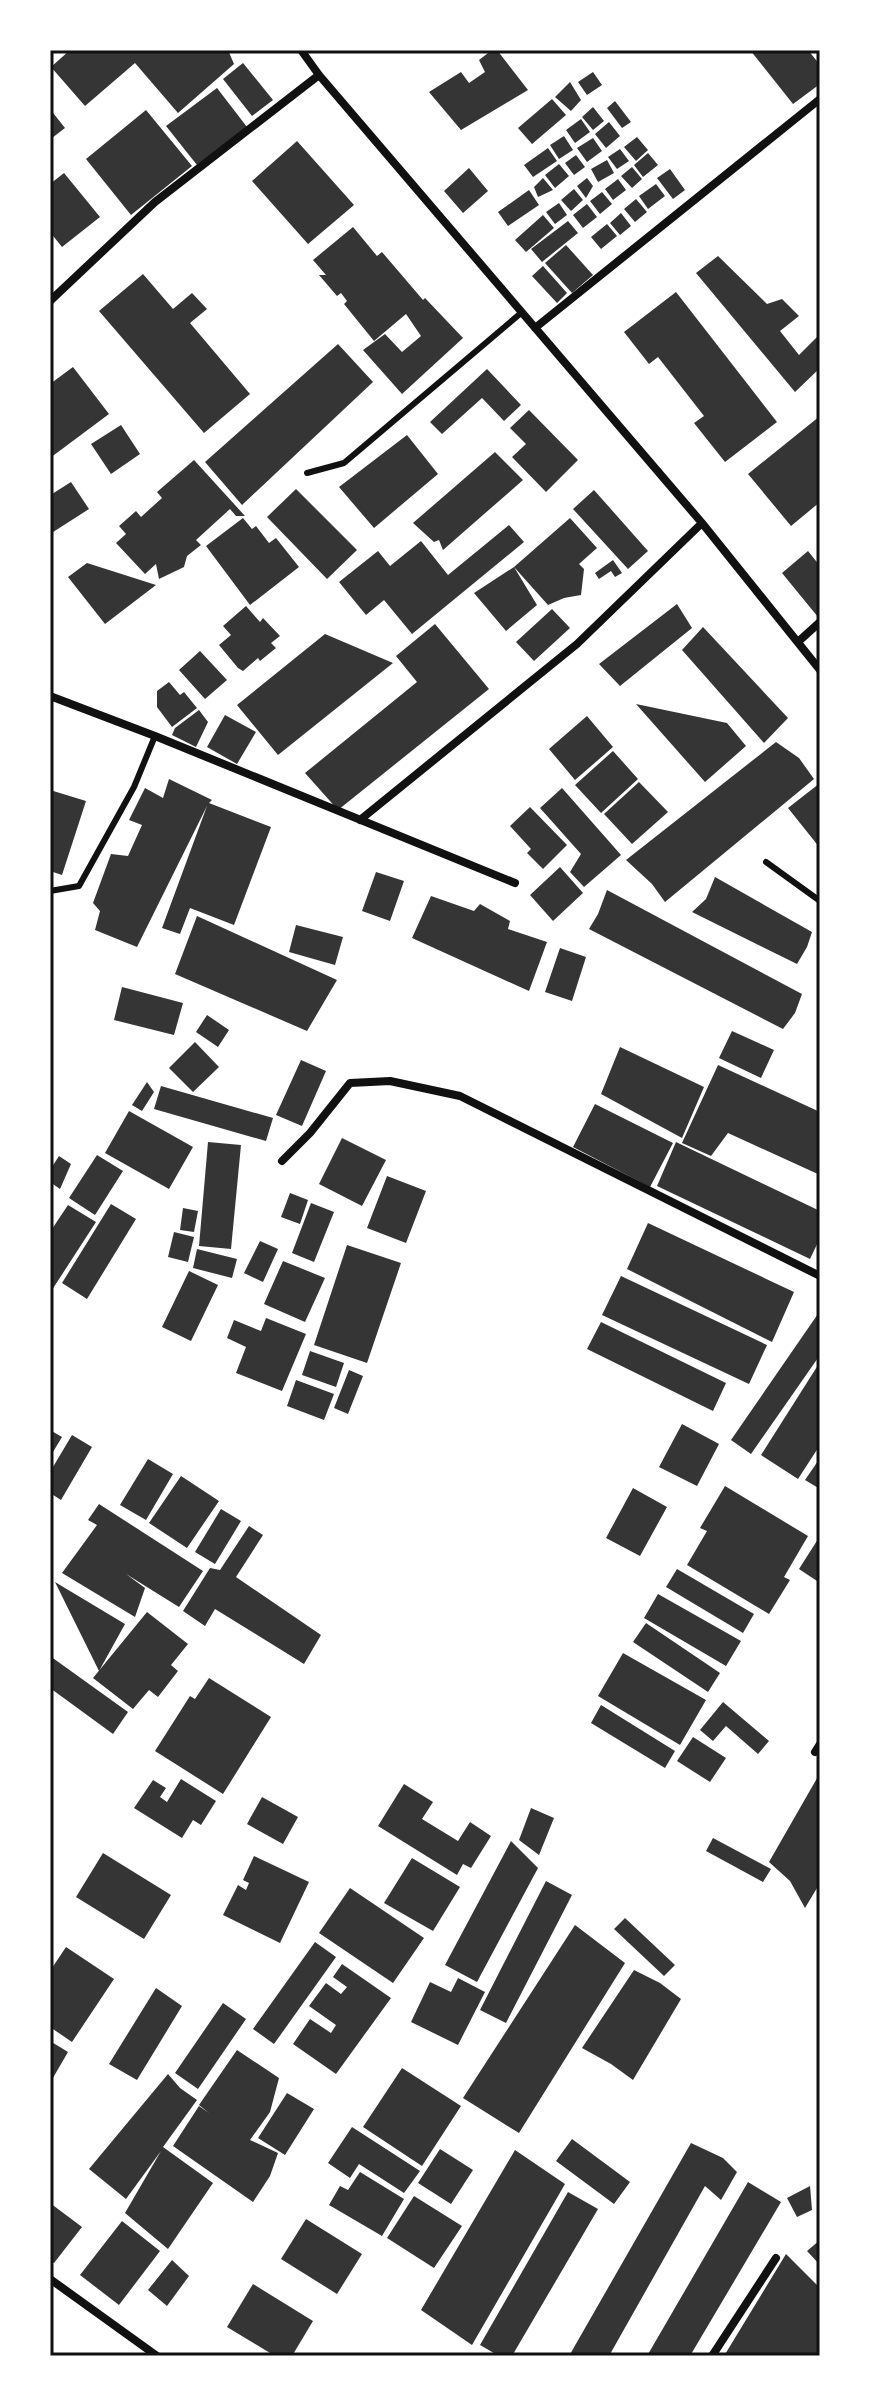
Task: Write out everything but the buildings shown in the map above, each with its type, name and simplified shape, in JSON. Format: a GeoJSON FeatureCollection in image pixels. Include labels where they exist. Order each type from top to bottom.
{"type":"FeatureCollection","features":[{"type":"Feature","properties":{"kind":"street"},"geometry":{"type":"LineString","coordinates":[[301,50],[319,75],[702,523],[820,670]]}},
{"type":"Feature","properties":{"kind":"street"},"geometry":{"type":"LineString","coordinates":[[50,301],[155,202],[319,75]]}},
{"type":"Feature","properties":{"kind":"street"},"geometry":{"type":"LineString","coordinates":[[535,328],[820,99]]}},
{"type":"Feature","properties":{"kind":"street"},"geometry":{"type":"LineString","coordinates":[[360,820],[577,644],[702,523]]}},
{"type":"Feature","properties":{"kind":"street"},"geometry":{"type":"LineString","coordinates":[[799,641],[820,622]]}},
{"type":"Feature","properties":{"kind":"street"},"geometry":{"type":"LineString","coordinates":[[50,696],[515,883]]}},
{"type":"Feature","properties":{"kind":"street"},"geometry":{"type":"LineString","coordinates":[[282,1161],[310,1133],[350,1083],[390,1081],[460,1096],[820,1276]]}},
{"type":"Feature","properties":{"kind":"street"},"geometry":{"type":"LineString","coordinates":[[712,2356],[776,2258]]}},
{"type":"Feature","properties":{"kind":"street"},"geometry":{"type":"LineString","coordinates":[[50,2279],[157,2356]]}},
{"type":"Feature","properties":{"kind":"lane"},"geometry":{"type":"LineString","coordinates":[[307,473],[344,463],[521,313]]}},
{"type":"Feature","properties":{"kind":"lane"},"geometry":{"type":"LineString","coordinates":[[50,891],[79,886],[134,787],[155,736]]}},
{"type":"Feature","properties":{"kind":"lane"},"geometry":{"type":"LineString","coordinates":[[766,862],[820,901]]}}]}
